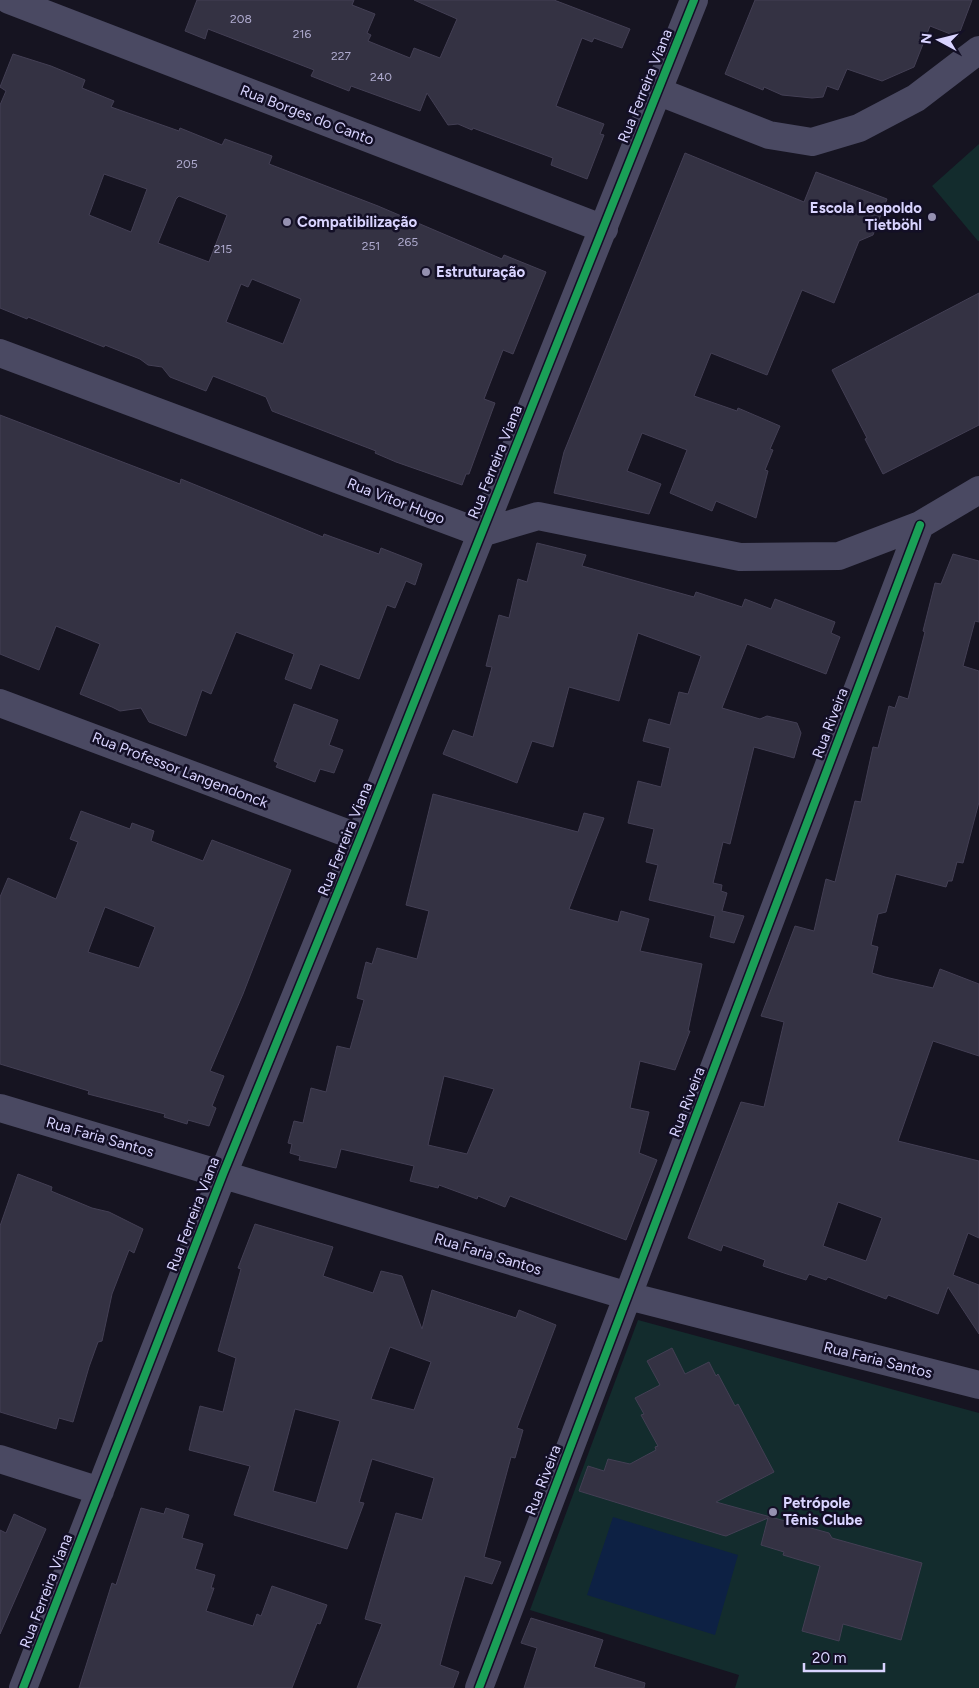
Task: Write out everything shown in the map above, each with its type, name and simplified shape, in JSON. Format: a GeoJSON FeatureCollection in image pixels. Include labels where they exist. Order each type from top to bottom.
{"type":"FeatureCollection","features":[{"type":"Feature","properties":{"kind":"street","name":"Rua Borges do Canto"},"geometry":{"type":"LineString","coordinates":[[9,0],[604,229]]}},
{"type":"Feature","properties":{"kind":"street","name":"Rua Ferreira Viana"},"geometry":{"type":"LineString","coordinates":[[23,1688],[224,1174],[604,229],[694,0]]}},
{"type":"Feature","properties":{"kind":"street"},"geometry":{"type":"LineString","coordinates":[[657,91],[769,135],[812,142],[859,128],[916,98],[979,50]]}},
{"type":"Feature","properties":{"kind":"street","name":"Rua Vitor Hugo"},"geometry":{"type":"LineString","coordinates":[[0,353],[481,533]]}},
{"type":"Feature","properties":{"kind":"street"},"geometry":{"type":"LineString","coordinates":[[481,533],[538,516],[740,557],[839,556],[920,525],[979,490]]}},
{"type":"Feature","properties":{"kind":"street","name":"Rua Riveira"},"geometry":{"type":"LineString","coordinates":[[479,1688],[920,525]]}},
{"type":"Feature","properties":{"kind":"street","name":"Rua Professor Langendonck"},"geometry":{"type":"LineString","coordinates":[[0,703],[360,838]]}},
{"type":"Feature","properties":{"kind":"street","name":"Rua Faria Santos"},"geometry":{"type":"LineString","coordinates":[[0,1108],[628,1296],[979,1385]]}},
{"type":"Feature","properties":{"kind":"street"},"geometry":{"type":"LineString","coordinates":[[0,1460],[100,1491]]}},
{"type":"Feature","properties":{"kind":"green space"},"geometry":{"type":"Polygon","coordinates":[[[979,144],[979,241],[978,241],[932,186],[979,144]]]}},
{"type":"Feature","properties":{"kind":"green space","name":"Petrópole Tênis Clube"},"geometry":{"type":"Polygon","coordinates":[[[638,1320],[979,1413],[979,1688],[735,1688],[739,1675],[530,1610],[638,1320]]]}},
{"type":"Feature","properties":{"kind":"water"},"geometry":{"type":"Polygon","coordinates":[[[613,1517],[738,1555],[715,1635],[587,1595],[613,1517]]]}},
{"type":"Feature","properties":{"kind":"building"},"geometry":{"type":"Polygon","coordinates":[[[197,0],[354,0],[352,5],[375,14],[367,33],[371,35],[368,41],[410,58],[414,48],[440,58],[457,19],[414,0],[554,0],[630,29],[622,48],[594,38],[592,42],[582,38],[556,106],[604,124],[600,134],[604,135],[587,179],[551,165],[553,158],[473,128],[472,130],[458,124],[448,125],[427,93],[420,111],[351,86],[349,91],[311,76],[314,70],[208,29],[205,39],[185,31],[197,0]]]}},
{"type":"Feature","properties":{"kind":"building"},"geometry":{"type":"Polygon","coordinates":[[[755,0],[972,0],[958,37],[930,26],[914,67],[882,81],[847,69],[838,90],[827,86],[823,97],[812,98],[782,95],[764,87],[763,90],[725,74],[755,0]]]}},
{"type":"Feature","properties":{"kind":"building"},"geometry":{"type":"Polygon","coordinates":[[[13,54],[51,66],[85,80],[82,88],[114,101],[111,107],[179,131],[180,128],[222,145],[225,139],[272,156],[269,164],[378,206],[502,259],[504,255],[546,272],[513,354],[503,350],[484,399],[495,403],[469,474],[466,474],[462,485],[396,462],[375,453],[376,451],[272,411],[266,397],[213,376],[206,391],[170,377],[162,367],[148,365],[140,359],[105,345],[104,347],[0,308],[0,105],[6,91],[0,87],[13,54]],[[104,174],[89,215],[131,232],[147,189],[104,174]],[[179,196],[176,199],[158,243],[209,262],[227,215],[179,196]],[[252,279],[248,287],[241,284],[226,322],[283,344],[301,299],[252,279]]]}},
{"type":"Feature","properties":{"kind":"building"},"geometry":{"type":"Polygon","coordinates":[[[685,153],[804,202],[816,172],[887,199],[873,235],[859,241],[834,303],[802,290],[767,375],[711,353],[694,396],[737,411],[738,408],[780,426],[770,449],[773,450],[765,470],[768,471],[756,518],[716,501],[712,511],[670,493],[687,450],[642,433],[627,471],[661,484],[649,514],[554,493],[564,452],[685,153]]]}},
{"type":"Feature","properties":{"kind":"building"},"geometry":{"type":"Polygon","coordinates":[[[979,293],[979,425],[883,474],[832,370],[979,293]]]}},
{"type":"Feature","properties":{"kind":"building"},"geometry":{"type":"Polygon","coordinates":[[[0,415],[180,484],[181,479],[323,537],[324,534],[379,554],[381,548],[422,564],[415,585],[406,581],[395,608],[387,605],[359,679],[320,664],[311,689],[285,679],[294,654],[236,632],[211,694],[202,690],[186,736],[149,722],[141,708],[120,711],[80,694],[100,644],[56,626],[39,670],[0,654],[0,415]]]}},
{"type":"Feature","properties":{"kind":"building"},"geometry":{"type":"Polygon","coordinates":[[[537,543],[586,555],[582,566],[694,597],[696,592],[742,607],[745,599],[771,609],[775,599],[835,622],[831,633],[840,637],[826,674],[747,644],[722,708],[760,719],[767,716],[797,723],[801,733],[794,758],[754,747],[730,844],[723,842],[713,883],[722,885],[721,891],[727,893],[722,911],[744,916],[734,943],[710,937],[715,916],[649,900],[658,865],[646,862],[654,829],[628,823],[638,781],[661,787],[670,748],[643,741],[649,719],[670,725],[679,692],[688,694],[701,656],[638,633],[619,701],[569,687],[553,747],[532,741],[517,783],[443,754],[453,730],[473,737],[492,667],[486,666],[499,615],[509,618],[518,579],[527,582],[537,543]]]}},
{"type":"Feature","properties":{"kind":"building"},"geometry":{"type":"Polygon","coordinates":[[[953,554],[979,561],[979,622],[975,621],[963,666],[979,671],[979,802],[963,863],[957,862],[952,881],[948,881],[946,887],[896,874],[886,912],[878,914],[871,945],[878,947],[872,973],[933,988],[940,969],[979,984],[979,1056],[933,1041],[898,1141],[979,1161],[979,1238],[968,1233],[953,1275],[979,1285],[979,1334],[948,1287],[938,1314],[888,1295],[886,1299],[828,1277],[826,1280],[809,1274],[806,1280],[763,1266],[765,1260],[723,1245],[721,1251],[688,1238],[741,1102],[764,1107],[784,1022],[761,1016],[795,926],[814,931],[826,879],[835,882],[855,801],[861,802],[873,747],[878,748],[889,706],[895,708],[899,696],[908,699],[935,583],[941,584],[953,554]],[[838,1202],[823,1246],[866,1261],[882,1218],[838,1202]]]}},
{"type":"Feature","properties":{"kind":"building"},"geometry":{"type":"Polygon","coordinates":[[[294,704],[338,720],[329,745],[343,750],[334,773],[320,769],[315,782],[276,767],[278,763],[274,761],[294,704]]]}},
{"type":"Feature","properties":{"kind":"building"},"geometry":{"type":"Polygon","coordinates":[[[433,794],[578,832],[584,813],[604,818],[569,909],[618,922],[621,911],[649,919],[640,951],[702,964],[688,1031],[690,1031],[675,1070],[640,1061],[630,1108],[649,1112],[639,1153],[657,1160],[626,1240],[510,1196],[505,1207],[478,1196],[477,1199],[439,1185],[438,1188],[410,1181],[414,1166],[341,1149],[336,1168],[299,1160],[300,1156],[290,1153],[292,1144],[288,1143],[294,1121],[303,1123],[311,1088],[326,1092],[337,1046],[350,1049],[364,1000],[357,998],[366,962],[372,964],[377,948],[417,959],[429,911],[406,905],[433,794]],[[444,1076],[428,1145],[467,1154],[494,1089],[444,1076]]]}},
{"type":"Feature","properties":{"kind":"building"},"geometry":{"type":"Polygon","coordinates":[[[81,811],[130,829],[132,823],[154,831],[151,841],[203,861],[212,840],[291,870],[243,994],[210,1071],[224,1076],[212,1106],[216,1108],[209,1126],[188,1120],[187,1124],[164,1117],[165,1114],[88,1094],[89,1091],[0,1064],[0,897],[8,878],[56,899],[78,842],[70,839],[81,811]],[[105,907],[88,952],[139,968],[155,927],[105,907]]]}},
{"type":"Feature","properties":{"kind":"building"},"geometry":{"type":"Polygon","coordinates":[[[18,1174],[52,1187],[51,1191],[92,1208],[109,1212],[143,1229],[134,1253],[129,1250],[112,1294],[102,1341],[98,1342],[89,1367],[73,1422],[59,1418],[56,1429],[0,1412],[0,1226],[18,1174]]]}},
{"type":"Feature","properties":{"kind":"building"},"geometry":{"type":"Polygon","coordinates":[[[255,1224],[333,1247],[323,1276],[373,1293],[381,1271],[402,1276],[422,1329],[432,1290],[516,1318],[519,1310],[556,1325],[517,1428],[523,1430],[515,1458],[511,1457],[484,1557],[501,1562],[492,1584],[465,1576],[451,1624],[440,1665],[459,1672],[453,1688],[357,1688],[382,1624],[365,1619],[396,1513],[422,1520],[434,1478],[372,1459],[359,1502],[364,1503],[347,1549],[234,1515],[250,1466],[189,1450],[200,1406],[223,1412],[236,1358],[218,1351],[241,1269],[238,1268],[255,1224]],[[390,1347],[371,1399],[414,1410],[431,1362],[390,1347]],[[295,1409],[273,1491],[316,1503],[340,1421],[295,1409]]]}},
{"type":"Feature","properties":{"kind":"building"},"geometry":{"type":"Polygon","coordinates":[[[672,1348],[685,1374],[709,1362],[716,1376],[718,1374],[735,1406],[738,1404],[774,1472],[716,1502],[829,1533],[832,1538],[922,1563],[901,1640],[843,1624],[839,1641],[802,1631],[820,1566],[783,1555],[784,1552],[761,1545],[768,1518],[726,1536],[579,1491],[588,1466],[604,1471],[608,1459],[630,1464],[656,1450],[655,1447],[658,1446],[641,1415],[644,1414],[635,1398],[660,1385],[647,1361],[672,1348]]]}},
{"type":"Feature","properties":{"kind":"building"},"geometry":{"type":"Polygon","coordinates":[[[141,1508],[164,1514],[166,1508],[189,1515],[182,1538],[203,1544],[195,1569],[215,1575],[211,1588],[214,1588],[206,1611],[253,1626],[257,1614],[261,1616],[272,1586],[327,1605],[320,1624],[317,1623],[292,1688],[79,1688],[112,1583],[116,1585],[141,1508]]]}},
{"type":"Feature","properties":{"kind":"building"},"geometry":{"type":"Polygon","coordinates":[[[14,1514],[46,1529],[0,1634],[0,1530],[6,1533],[14,1514]]]}},
{"type":"Feature","properties":{"kind":"building"},"geometry":{"type":"Polygon","coordinates":[[[531,1618],[603,1640],[594,1667],[645,1683],[644,1688],[524,1688],[537,1648],[521,1643],[531,1618]]]}},
{"type":"Feature","properties":{"kind":"cycle path"},"geometry":{"type":"LineString","coordinates":[[23,1688],[223,1174],[360,838],[694,0]]}},
{"type":"Feature","properties":{"kind":"cycle path"},"geometry":{"type":"LineString","coordinates":[[479,1688],[920,525]]}},
{"type":"Feature","properties":{"kind":"place","name":"Escola Leopoldo Tietböhl"},"geometry":{"type":"Point","coordinates":[932,217]}},
{"type":"Feature","properties":{"kind":"place","name":"Compatibilização"},"geometry":{"type":"Point","coordinates":[287,222]}},
{"type":"Feature","properties":{"kind":"place","name":"Estruturação"},"geometry":{"type":"Point","coordinates":[426,272]}},
{"type":"Feature","properties":{"kind":"place","name":"Petrópole Tênis Clube"},"geometry":{"type":"Point","coordinates":[773,1512]}}]}
